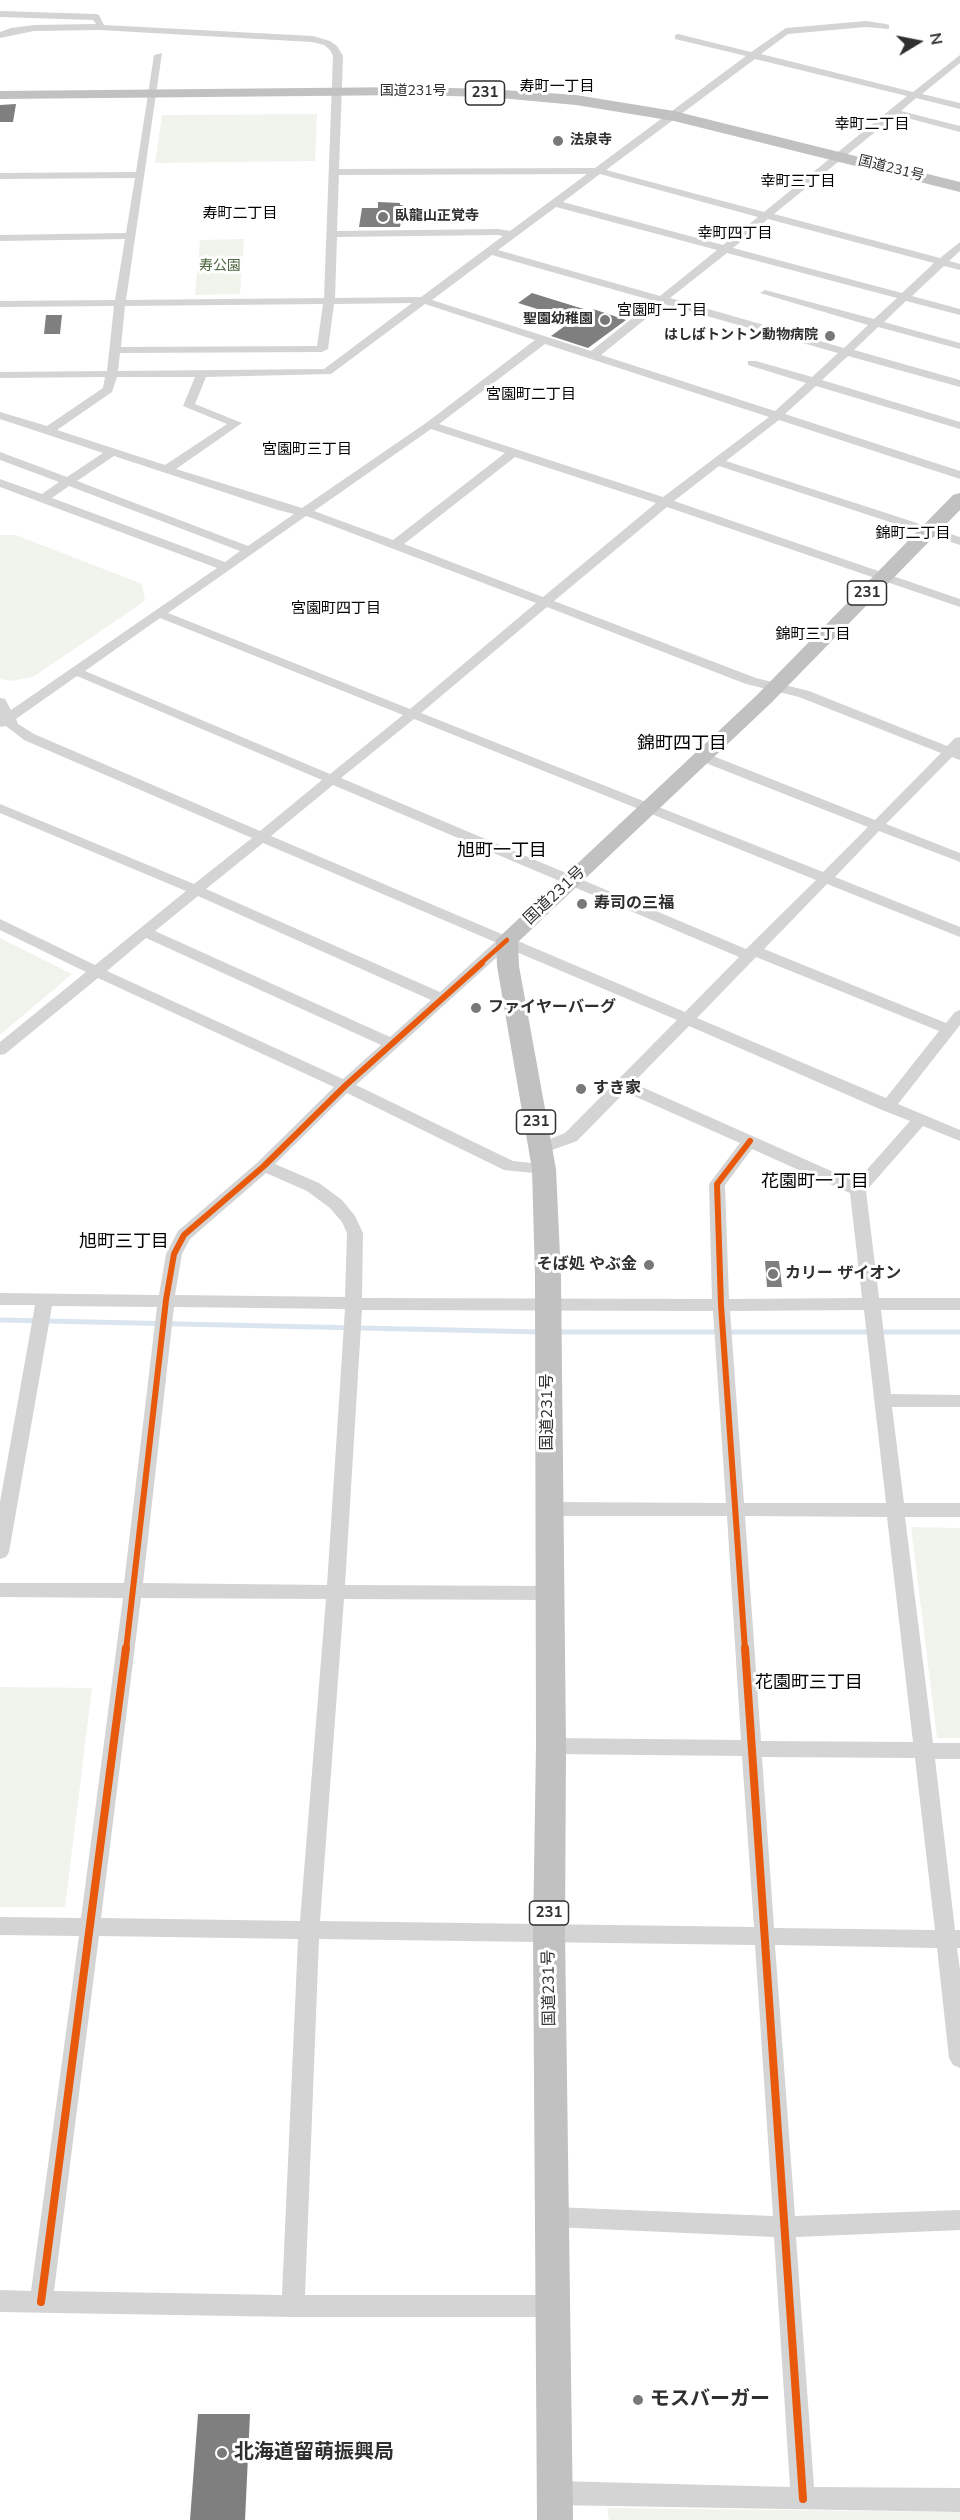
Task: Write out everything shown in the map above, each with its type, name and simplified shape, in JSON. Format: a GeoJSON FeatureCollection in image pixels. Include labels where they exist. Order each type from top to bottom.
{"type":"FeatureCollection","features":[{"type":"Feature","properties":{"kind":"highway","name":"国道231号"},"geometry":{"type":"LineString","coordinates":[[0,88],[152,90]]}},
{"type":"Feature","properties":{"kind":"highway","name":"国道231号"},"geometry":{"type":"LineString","coordinates":[[0,95],[152,90],[337,88],[510,94],[678,112],[960,177]]}},
{"type":"Feature","properties":{"kind":"highway","name":"国道231号"},"geometry":{"type":"LineString","coordinates":[[844,152],[960,187]]}},
{"type":"Feature","properties":{"kind":"highway","name":"国道231号"},"geometry":{"type":"LineString","coordinates":[[555,2507],[554,2217],[549,1933],[551,1746],[548,1306],[543,1159],[508,966],[507,940],[775,688],[960,499]]}},
{"type":"Feature","properties":{"kind":"street"},"geometry":{"type":"LineString","coordinates":[[0,14],[96,17],[99,27]]}},
{"type":"Feature","properties":{"kind":"street"},"geometry":{"type":"LineString","coordinates":[[0,375],[327,372],[786,31],[797,28],[866,24],[886,27]]}},
{"type":"Feature","properties":{"kind":"street"},"geometry":{"type":"LineString","coordinates":[[0,35],[10,31],[34,28],[99,27],[313,39],[327,43],[334,48],[338,56],[329,300],[322,349],[322,362],[327,372]]}},
{"type":"Feature","properties":{"kind":"street"},"geometry":{"type":"LineString","coordinates":[[678,37],[960,106]]}},
{"type":"Feature","properties":{"kind":"street"},"geometry":{"type":"LineString","coordinates":[[48,431],[108,390],[159,55]]}},
{"type":"Feature","properties":{"kind":"street"},"geometry":{"type":"LineString","coordinates":[[594,356],[960,58]]}},
{"type":"Feature","properties":{"kind":"street"},"geometry":{"type":"LineString","coordinates":[[895,111],[960,129]]}},
{"type":"Feature","properties":{"kind":"street"},"geometry":{"type":"LineString","coordinates":[[334,172],[599,171],[960,267]]}},
{"type":"Feature","properties":{"kind":"street"},"geometry":{"type":"LineString","coordinates":[[0,176],[139,175]]}},
{"type":"Feature","properties":{"kind":"street"},"geometry":{"type":"LineString","coordinates":[[555,203],[960,312]]}},
{"type":"Feature","properties":{"kind":"street"},"geometry":{"type":"LineString","coordinates":[[331,234],[498,232],[512,235]]}},
{"type":"Feature","properties":{"kind":"street"},"geometry":{"type":"LineString","coordinates":[[0,238],[131,236]]}},
{"type":"Feature","properties":{"kind":"street"},"geometry":{"type":"LineString","coordinates":[[0,1050],[412,714],[665,502],[777,416],[960,245]]}},
{"type":"Feature","properties":{"kind":"street"},"geometry":{"type":"LineString","coordinates":[[491,251],[960,384]]}},
{"type":"Feature","properties":{"kind":"street"},"geometry":{"type":"LineString","coordinates":[[765,293],[960,346]]}},
{"type":"Feature","properties":{"kind":"street"},"geometry":{"type":"LineString","coordinates":[[0,304],[422,300],[960,475]]}},
{"type":"Feature","properties":{"kind":"street"},"geometry":{"type":"LineString","coordinates":[[4,721],[430,424],[543,340]]}},
{"type":"Feature","properties":{"kind":"street"},"geometry":{"type":"LineString","coordinates":[[115,350],[322,349]]}},
{"type":"Feature","properties":{"kind":"street"},"geometry":{"type":"LineString","coordinates":[[752,363],[960,426]]}},
{"type":"Feature","properties":{"kind":"street"},"geometry":{"type":"LineString","coordinates":[[166,470],[236,423],[189,406],[202,373]]}},
{"type":"Feature","properties":{"kind":"street"},"geometry":{"type":"LineString","coordinates":[[0,415],[166,470],[316,515],[661,648],[775,688],[804,694],[954,754]]}},
{"type":"Feature","properties":{"kind":"street"},"geometry":{"type":"LineString","coordinates":[[430,424],[960,603]]}},
{"type":"Feature","properties":{"kind":"street"},"geometry":{"type":"LineString","coordinates":[[43,499],[112,452]]}},
{"type":"Feature","properties":{"kind":"street"},"geometry":{"type":"LineString","coordinates":[[395,544],[514,452]]}},
{"type":"Feature","properties":{"kind":"street"},"geometry":{"type":"LineString","coordinates":[[0,456],[249,549]]}},
{"type":"Feature","properties":{"kind":"street"},"geometry":{"type":"LineString","coordinates":[[718,462],[960,541]]}},
{"type":"Feature","properties":{"kind":"street"},"geometry":{"type":"LineString","coordinates":[[0,483],[225,566]]}},
{"type":"Feature","properties":{"kind":"street"},"geometry":{"type":"LineString","coordinates":[[158,613],[960,932]]}},
{"type":"Feature","properties":{"kind":"street"},"geometry":{"type":"LineString","coordinates":[[75,671],[331,780],[750,953],[947,1029]]}},
{"type":"Feature","properties":{"kind":"street"},"geometry":{"type":"LineString","coordinates":[[0,702],[4,721],[29,737],[960,1136]]}},
{"type":"Feature","properties":{"kind":"street"},"geometry":{"type":"LineString","coordinates":[[0,924],[510,1166],[543,1159],[571,1137],[876,825],[954,754],[960,741]]}},
{"type":"Feature","properties":{"kind":"street"},"geometry":{"type":"LineString","coordinates":[[703,757],[960,858]]}},
{"type":"Feature","properties":{"kind":"street"},"geometry":{"type":"LineString","coordinates":[[0,808],[196,890],[442,999]]}},
{"type":"Feature","properties":{"kind":"street"},"geometry":{"type":"LineString","coordinates":[[144,932],[392,1044]]}},
{"type":"Feature","properties":{"kind":"street"},"geometry":{"type":"LineString","coordinates":[[41,2302],[132,1591],[166,1300],[174,1254],[184,1235],[264,1166],[345,1086],[507,940]]}},
{"type":"Feature","properties":{"kind":"street"},"geometry":{"type":"LineString","coordinates":[[888,1106],[960,1015]]}},
{"type":"Feature","properties":{"kind":"street"},"geometry":{"type":"LineString","coordinates":[[621,1084],[858,1190]]}},
{"type":"Feature","properties":{"kind":"street"},"geometry":{"type":"LineString","coordinates":[[920,1119],[858,1190],[923,1751],[953,1939],[960,2058]]}},
{"type":"Feature","properties":{"kind":"street"},"geometry":{"type":"LineString","coordinates":[[750,1141],[717,1184],[721,1305],[803,2499]]}},
{"type":"Feature","properties":{"kind":"street"},"geometry":{"type":"LineString","coordinates":[[264,1166],[313,1187],[336,1204],[349,1220],[355,1233],[354,1302],[336,1591],[309,1931],[293,2306]]}},
{"type":"Feature","properties":{"kind":"street"},"geometry":{"type":"LineString","coordinates":[[0,1299],[548,1306],[960,1304]]}},
{"type":"Feature","properties":{"kind":"street"},"geometry":{"type":"LineString","coordinates":[[0,1552],[45,1299]]}},
{"type":"Feature","properties":{"kind":"street"},"geometry":{"type":"LineString","coordinates":[[883,1400],[960,1401]]}},
{"type":"Feature","properties":{"kind":"street"},"geometry":{"type":"LineString","coordinates":[[549,1509],[960,1510]]}},
{"type":"Feature","properties":{"kind":"street"},"geometry":{"type":"LineString","coordinates":[[0,1590],[550,1593]]}},
{"type":"Feature","properties":{"kind":"street"},"geometry":{"type":"LineString","coordinates":[[551,1746],[960,1751]]}},
{"type":"Feature","properties":{"kind":"street"},"geometry":{"type":"LineString","coordinates":[[0,1926],[953,1939]]}},
{"type":"Feature","properties":{"kind":"street"},"geometry":{"type":"LineString","coordinates":[[554,2217],[785,2227],[960,2220]]}},
{"type":"Feature","properties":{"kind":"street"},"geometry":{"type":"LineString","coordinates":[[0,2301],[293,2306],[554,2306]]}},
{"type":"Feature","properties":{"kind":"street"},"geometry":{"type":"LineString","coordinates":[[555,2507],[803,2499],[960,2500]]}},
{"type":"Feature","properties":{"kind":"green space"},"geometry":{"type":"Polygon","coordinates":[[[317,114],[315,161],[155,163],[162,115],[317,114]]]}},
{"type":"Feature","properties":{"kind":"green space","name":"寿公園"},"geometry":{"type":"Polygon","coordinates":[[[244,239],[240,294],[195,295],[200,240],[244,239]]]}},
{"type":"Feature","properties":{"kind":"green space"},"geometry":{"type":"Polygon","coordinates":[[[0,535],[16,535],[142,584],[145,601],[33,677],[11,681],[0,679],[0,535]]]}},
{"type":"Feature","properties":{"kind":"green space"},"geometry":{"type":"Polygon","coordinates":[[[0,938],[72,974],[0,1035],[0,938]]]}},
{"type":"Feature","properties":{"kind":"green space"},"geometry":{"type":"Polygon","coordinates":[[[911,1527],[960,1528],[960,1738],[937,1738],[911,1527]]]}},
{"type":"Feature","properties":{"kind":"green space"},"geometry":{"type":"Polygon","coordinates":[[[0,1687],[92,1688],[65,1907],[0,1907],[0,1687]]]}},
{"type":"Feature","properties":{"kind":"green space"},"geometry":{"type":"Polygon","coordinates":[[[607,2508],[960,2512],[960,2520],[609,2520],[607,2508]]]}},
{"type":"Feature","properties":{"kind":"building"},"geometry":{"type":"Polygon","coordinates":[[[16,104],[13,122],[0,122],[0,105],[16,104]]]}},
{"type":"Feature","properties":{"kind":"building","name":"臥龍山正覚寺"},"geometry":{"type":"Polygon","coordinates":[[[378,202],[404,205],[400,227],[359,227],[362,208],[378,208],[378,202]]]}},
{"type":"Feature","properties":{"kind":"building","name":"聖園幼稚園"},"geometry":{"type":"Polygon","coordinates":[[[532,293],[626,320],[588,348],[551,336],[573,320],[518,303],[532,293]]]}},
{"type":"Feature","properties":{"kind":"building"},"geometry":{"type":"Polygon","coordinates":[[[46,315],[62,315],[60,334],[44,334],[46,315]]]}},
{"type":"Feature","properties":{"kind":"building","name":"カリー ザイオン"},"geometry":{"type":"Polygon","coordinates":[[[765,1261],[779,1261],[782,1287],[767,1287],[765,1261]]]}},
{"type":"Feature","properties":{"kind":"building","name":"北海道留萌振興局"},"geometry":{"type":"Polygon","coordinates":[[[198,2414],[250,2414],[245,2520],[190,2520],[198,2414]]]}},
{"type":"Feature","properties":{"kind":"waterway"},"geometry":{"type":"LineString","coordinates":[[0,1320],[541,1332]]}},
{"type":"Feature","properties":{"kind":"waterway"},"geometry":{"type":"LineString","coordinates":[[556,1332],[960,1332]]}},
{"type":"Feature","properties":{"kind":"cycle path"},"geometry":{"type":"LineString","coordinates":[[41,2302],[122,1683],[166,1300],[174,1254],[184,1235],[264,1166],[345,1086],[507,940]]}},
{"type":"Feature","properties":{"kind":"cycle path"},"geometry":{"type":"LineString","coordinates":[[750,1141],[717,1184],[721,1305],[803,2499]]}},
{"type":"Feature","properties":{"kind":"place","name":"法泉寺"},"geometry":{"type":"Point","coordinates":[558,141]}},
{"type":"Feature","properties":{"kind":"place","name":"臥龍山正覚寺"},"geometry":{"type":"Point","coordinates":[383,217]}},
{"type":"Feature","properties":{"kind":"place","name":"聖園幼稚園"},"geometry":{"type":"Point","coordinates":[605,320]}},
{"type":"Feature","properties":{"kind":"place","name":"はしばトントン動物病院"},"geometry":{"type":"Point","coordinates":[830,336]}},
{"type":"Feature","properties":{"kind":"place","name":"寿司の三福"},"geometry":{"type":"Point","coordinates":[582,904]}},
{"type":"Feature","properties":{"kind":"place","name":"ファイヤーバーグ"},"geometry":{"type":"Point","coordinates":[476,1008]}},
{"type":"Feature","properties":{"kind":"place","name":"すき家"},"geometry":{"type":"Point","coordinates":[581,1089]}},
{"type":"Feature","properties":{"kind":"place","name":"そば処 やぶ金"},"geometry":{"type":"Point","coordinates":[649,1265]}},
{"type":"Feature","properties":{"kind":"place","name":"カリー ザイオン"},"geometry":{"type":"Point","coordinates":[773,1274]}},
{"type":"Feature","properties":{"kind":"place","name":"モスバーガー"},"geometry":{"type":"Point","coordinates":[638,2400]}},
{"type":"Feature","properties":{"kind":"place","name":"北海道留萌振興局"},"geometry":{"type":"Point","coordinates":[222,2453]}},
{"type":"Feature","properties":{"kind":"district","name":"寿町一丁目"},"geometry":{"type":"Point","coordinates":[557,87]}},
{"type":"Feature","properties":{"kind":"district","name":"幸町二丁目"},"geometry":{"type":"Point","coordinates":[872,125]}},
{"type":"Feature","properties":{"kind":"district","name":"幸町三丁目"},"geometry":{"type":"Point","coordinates":[798,182]}},
{"type":"Feature","properties":{"kind":"district","name":"寿町二丁目"},"geometry":{"type":"Point","coordinates":[240,214]}},
{"type":"Feature","properties":{"kind":"district","name":"幸町四丁目"},"geometry":{"type":"Point","coordinates":[735,234]}},
{"type":"Feature","properties":{"kind":"district","name":"宮園町一丁目"},"geometry":{"type":"Point","coordinates":[662,311]}},
{"type":"Feature","properties":{"kind":"district","name":"宮園町二丁目"},"geometry":{"type":"Point","coordinates":[531,395]}},
{"type":"Feature","properties":{"kind":"district","name":"宮園町三丁目"},"geometry":{"type":"Point","coordinates":[307,450]}},
{"type":"Feature","properties":{"kind":"district","name":"錦町二丁目"},"geometry":{"type":"Point","coordinates":[913,534]}},
{"type":"Feature","properties":{"kind":"district","name":"宮園町四丁目"},"geometry":{"type":"Point","coordinates":[336,609]}},
{"type":"Feature","properties":{"kind":"district","name":"錦町三丁目"},"geometry":{"type":"Point","coordinates":[813,635]}},
{"type":"Feature","properties":{"kind":"district","name":"錦町四丁目"},"geometry":{"type":"Point","coordinates":[682,745]}},
{"type":"Feature","properties":{"kind":"district","name":"旭町一丁目"},"geometry":{"type":"Point","coordinates":[502,852]}},
{"type":"Feature","properties":{"kind":"district","name":"花園町一丁目"},"geometry":{"type":"Point","coordinates":[815,1183]}},
{"type":"Feature","properties":{"kind":"district","name":"旭町三丁目"},"geometry":{"type":"Point","coordinates":[124,1243]}},
{"type":"Feature","properties":{"kind":"district","name":"花園町三丁目"},"geometry":{"type":"Point","coordinates":[809,1684]}}]}
